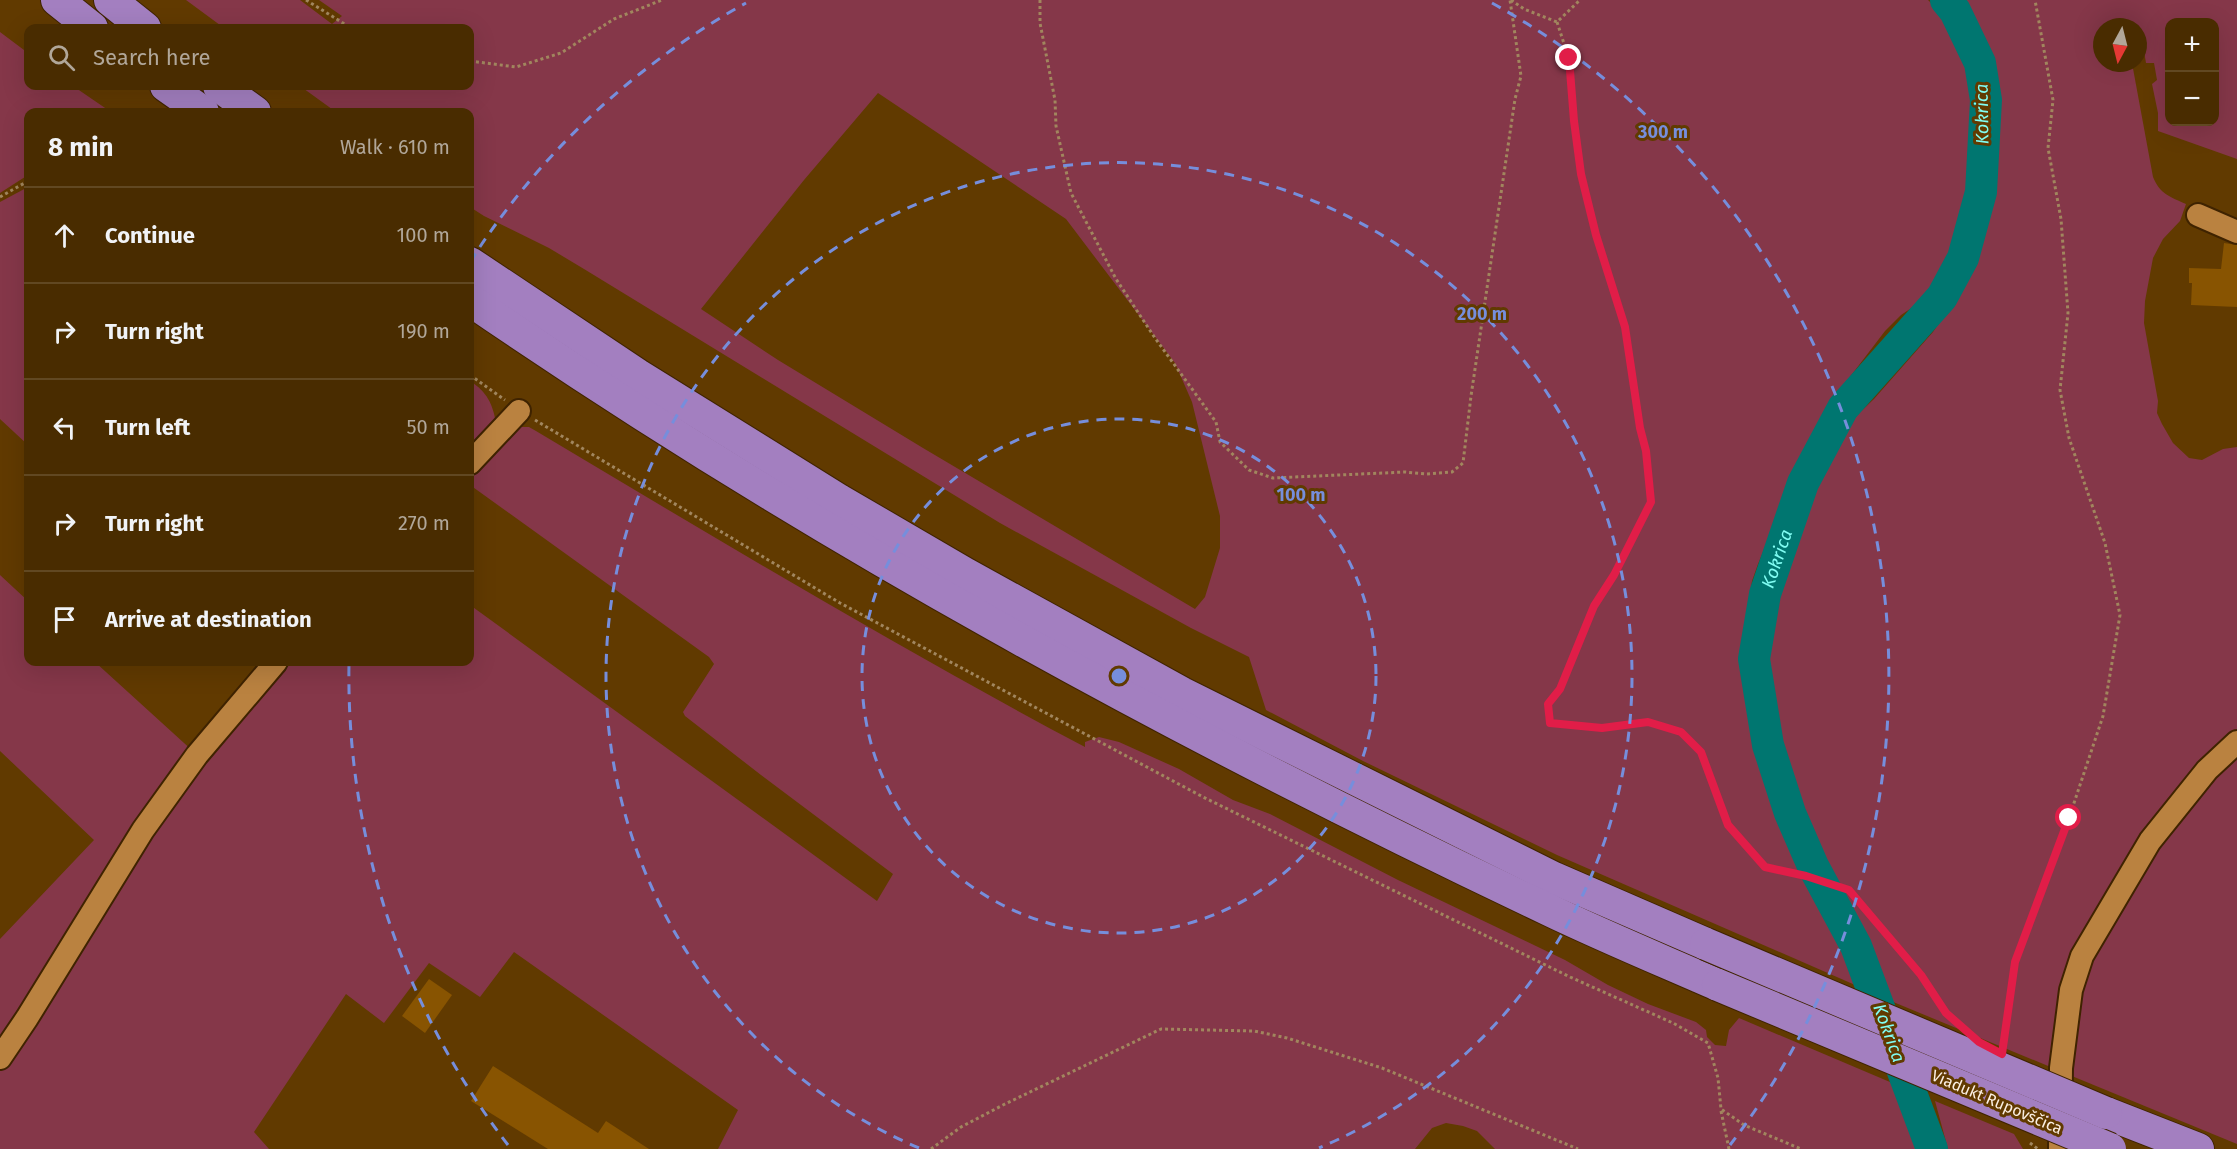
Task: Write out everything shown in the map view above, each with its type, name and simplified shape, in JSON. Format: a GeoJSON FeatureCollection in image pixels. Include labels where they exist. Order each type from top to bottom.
{"type":"FeatureCollection","features":[{"type":"Feature","properties":{"kind":"highway"},"geometry":{"type":"LineString","coordinates":[[57,0],[87,24]]}},
{"type":"Feature","properties":{"kind":"highway"},"geometry":{"type":"LineString","coordinates":[[110,0],[141,24]]}},
{"type":"Feature","properties":{"kind":"highway"},"geometry":{"type":"LineString","coordinates":[[172,90],[197,108]]}},
{"type":"Feature","properties":{"kind":"highway"},"geometry":{"type":"LineString","coordinates":[[225,90],[249,108]]}},
{"type":"Feature","properties":{"kind":"highway","name":"Viadukt Rupovščica"},"geometry":{"type":"LineString","coordinates":[[474,265],[668,394],[839,500],[997,591],[1182,693],[1554,878],[2106,1113],[2198,1149]]}},
{"type":"Feature","properties":{"kind":"highway","name":"Viadukt Rupovščica"},"geometry":{"type":"LineString","coordinates":[[474,303],[722,465],[841,538],[1038,651],[1305,790],[1550,911],[1718,985],[2110,1149]]}},
{"type":"Feature","properties":{"kind":"street"},"geometry":{"type":"LineString","coordinates":[[2198,215],[2237,232]]}},
{"type":"Feature","properties":{"kind":"street"},"geometry":{"type":"LineString","coordinates":[[474,459],[519,411]]}},
{"type":"Feature","properties":{"kind":"street"},"geometry":{"type":"LineString","coordinates":[[0,1058],[144,830],[197,755],[273,666]]}},
{"type":"Feature","properties":{"kind":"street"},"geometry":{"type":"LineString","coordinates":[[2060,1149],[2061,1068],[2070,990],[2082,956],[2150,841],[2207,770],[2237,742]]}},
{"type":"Feature","properties":{"kind":"path"},"geometry":{"type":"LineString","coordinates":[[306,0],[345,24]]}},
{"type":"Feature","properties":{"kind":"path"},"geometry":{"type":"LineString","coordinates":[[474,62],[516,67],[561,53],[614,19],[662,0]]}},
{"type":"Feature","properties":{"kind":"path"},"geometry":{"type":"LineString","coordinates":[[1040,0],[1042,33],[1055,100],[1056,126],[1071,193],[1116,279],[1155,338],[1216,422],[1220,442],[1249,470],[1273,478],[1405,472],[1434,474],[1452,472],[1463,463],[1483,309],[1515,99],[1521,76],[1510,0]]}},
{"type":"Feature","properties":{"kind":"path"},"geometry":{"type":"LineString","coordinates":[[1510,0],[1524,9],[1557,22]]}},
{"type":"Feature","properties":{"kind":"path"},"geometry":{"type":"LineString","coordinates":[[1557,22],[1580,0]]}},
{"type":"Feature","properties":{"kind":"path"},"geometry":{"type":"LineString","coordinates":[[2002,1051],[2015,962],[2069,818],[2103,716],[2120,615],[2105,543],[2069,438],[2060,390],[2068,313],[2061,219],[2048,148],[2053,100],[2035,0]]}},
{"type":"Feature","properties":{"kind":"path"},"geometry":{"type":"LineString","coordinates":[[1557,22],[1569,58],[1581,174],[1596,235],[1625,327],[1640,428],[1646,451],[1651,502],[1614,575],[1594,606],[1560,689],[1548,704],[1550,723],[1602,728],[1648,722],[1681,732],[1701,752],[1728,825],[1765,867],[1806,876],[1849,890],[1921,975],[1946,1013],[1962,1028]]}},
{"type":"Feature","properties":{"kind":"path"},"geometry":{"type":"LineString","coordinates":[[0,197],[24,184]]}},
{"type":"Feature","properties":{"kind":"path"},"geometry":{"type":"LineString","coordinates":[[474,378],[519,411],[840,603],[1182,786],[1570,977],[1673,1023],[1708,1043],[1718,1078],[1729,1149]]}},
{"type":"Feature","properties":{"kind":"path"},"geometry":{"type":"LineString","coordinates":[[931,1149],[961,1127],[1003,1105],[1161,1029],[1254,1031],[1287,1038],[1382,1068],[1578,1149]]}},
{"type":"Feature","properties":{"kind":"path"},"geometry":{"type":"LineString","coordinates":[[1721,1109],[1744,1125],[1801,1149]]}},
{"type":"Feature","properties":{"kind":"path"},"geometry":{"type":"LineString","coordinates":[[2027,1140],[2038,1149]]}},
{"type":"Feature","properties":{"kind":"shaded area"},"geometry":{"type":"Polygon","coordinates":[[[186,0],[300,0],[332,24],[219,24],[186,0]]]}},
{"type":"Feature","properties":{"kind":"shaded area"},"geometry":{"type":"Polygon","coordinates":[[[319,0],[1928,0],[1948,20],[1969,66],[1975,102],[1974,144],[1963,218],[1953,256],[1939,281],[1922,301],[1901,315],[1885,331],[1843,386],[1809,442],[1758,564],[1752,581],[1748,609],[1750,638],[1748,661],[1760,735],[1770,775],[1795,839],[1829,903],[1862,988],[1557,855],[1363,761],[1266,710],[1249,657],[1191,628],[1000,523],[549,248],[484,216],[474,210],[474,108],[330,108],[306,90],[474,90],[474,24],[332,24],[342,16],[319,0]],[[878,93],[804,180],[701,309],[778,360],[1195,609],[1205,597],[1220,548],[1220,516],[1192,402],[1175,363],[1066,219],[878,93]]]}},
{"type":"Feature","properties":{"kind":"shaded area"},"geometry":{"type":"Polygon","coordinates":[[[1961,0],[2237,0],[2237,159],[2158,131],[2158,113],[2152,84],[2157,80],[2154,63],[2147,63],[2147,18],[2093,18],[2093,72],[2134,72],[2153,177],[2162,191],[2186,204],[2180,221],[2163,239],[2153,258],[2145,301],[2144,323],[2158,401],[2157,413],[2173,443],[2189,458],[2202,460],[2223,449],[2237,447],[2237,732],[2113,887],[2053,1068],[1886,999],[1840,896],[1818,865],[1797,811],[1774,744],[1760,660],[1762,639],[1769,611],[1811,485],[1830,450],[1852,420],[1874,399],[1933,332],[1964,283],[1991,204],[1997,177],[1999,106],[1989,61],[1961,0]]]}},
{"type":"Feature","properties":{"kind":"shaded area"},"geometry":{"type":"Polygon","coordinates":[[[0,32],[24,50],[24,90],[79,90],[105,108],[24,108],[24,178],[0,193],[0,32]]]}},
{"type":"Feature","properties":{"kind":"shaded area"},"geometry":{"type":"Polygon","coordinates":[[[24,189],[24,441],[0,419],[0,202],[24,189]]]}},
{"type":"Feature","properties":{"kind":"shaded area"},"geometry":{"type":"Polygon","coordinates":[[[474,384],[488,399],[496,424],[474,453],[474,384]]]}},
{"type":"Feature","properties":{"kind":"shaded area"},"geometry":{"type":"Polygon","coordinates":[[[519,427],[529,427],[877,632],[1085,747],[1085,742],[1099,737],[1119,742],[1179,769],[1233,800],[1270,814],[1398,880],[1565,960],[1608,985],[1648,1004],[1696,1022],[1706,1030],[1707,1037],[1715,1045],[1726,1046],[1729,1030],[1739,1018],[1897,1085],[1919,1149],[1495,1149],[1477,1131],[1446,1123],[1432,1128],[1415,1149],[718,1149],[738,1110],[514,952],[480,997],[429,963],[384,1023],[346,994],[254,1132],[269,1149],[0,1149],[0,1063],[138,846],[277,666],[474,666],[474,608],[877,901],[893,874],[685,716],[683,712],[714,664],[709,657],[474,488],[474,463],[519,427]]]}},
{"type":"Feature","properties":{"kind":"shaded area"},"geometry":{"type":"Polygon","coordinates":[[[0,575],[24,597],[24,666],[99,666],[195,753],[0,1053],[0,939],[94,840],[0,751],[0,575]]]}},
{"type":"Feature","properties":{"kind":"shaded area"},"geometry":{"type":"Polygon","coordinates":[[[2237,751],[2237,1144],[2067,1074],[2087,966],[2175,821],[2237,751]]]}},
{"type":"Feature","properties":{"kind":"shaded area"},"geometry":{"type":"Polygon","coordinates":[[[1935,1101],[2014,1134],[2023,1149],[1948,1149],[1935,1101]]]}},
{"type":"Feature","properties":{"kind":"building"},"geometry":{"type":"Polygon","coordinates":[[[2224,243],[2237,245],[2237,307],[2191,305],[2192,283],[2189,283],[2189,268],[2221,269],[2224,243]]]}},
{"type":"Feature","properties":{"kind":"building"},"geometry":{"type":"Polygon","coordinates":[[[429,979],[452,995],[425,1033],[402,1016],[429,979]]]}},
{"type":"Feature","properties":{"kind":"building"},"geometry":{"type":"Polygon","coordinates":[[[493,1066],[598,1133],[606,1121],[649,1149],[548,1149],[471,1101],[493,1066]]]}},
{"type":"Feature","properties":{"kind":"waterway","name":"Kokrica"},"geometry":{"type":"LineString","coordinates":[[1932,1149],[1856,946],[1813,866],[1790,813],[1768,745],[1754,659],[1765,594],[1803,483],[1843,408],[1942,297],[1963,258],[1981,192],[1986,100],[1980,63],[1955,11],[1946,0]]}},
{"type":"Feature","properties":{"kind":"route"},"geometry":{"type":"LineString","coordinates":[[1569,58],[1581,174],[1596,235],[1625,327],[1640,428],[1646,451],[1651,502],[1614,575],[1594,606],[1560,689],[1548,704],[1550,723],[1602,728],[1648,722],[1681,732],[1701,752],[1728,825],[1765,867],[1806,876],[1849,890],[1921,975],[1946,1013],[1979,1042],[2002,1054],[2015,962],[2069,818]]}}]}
